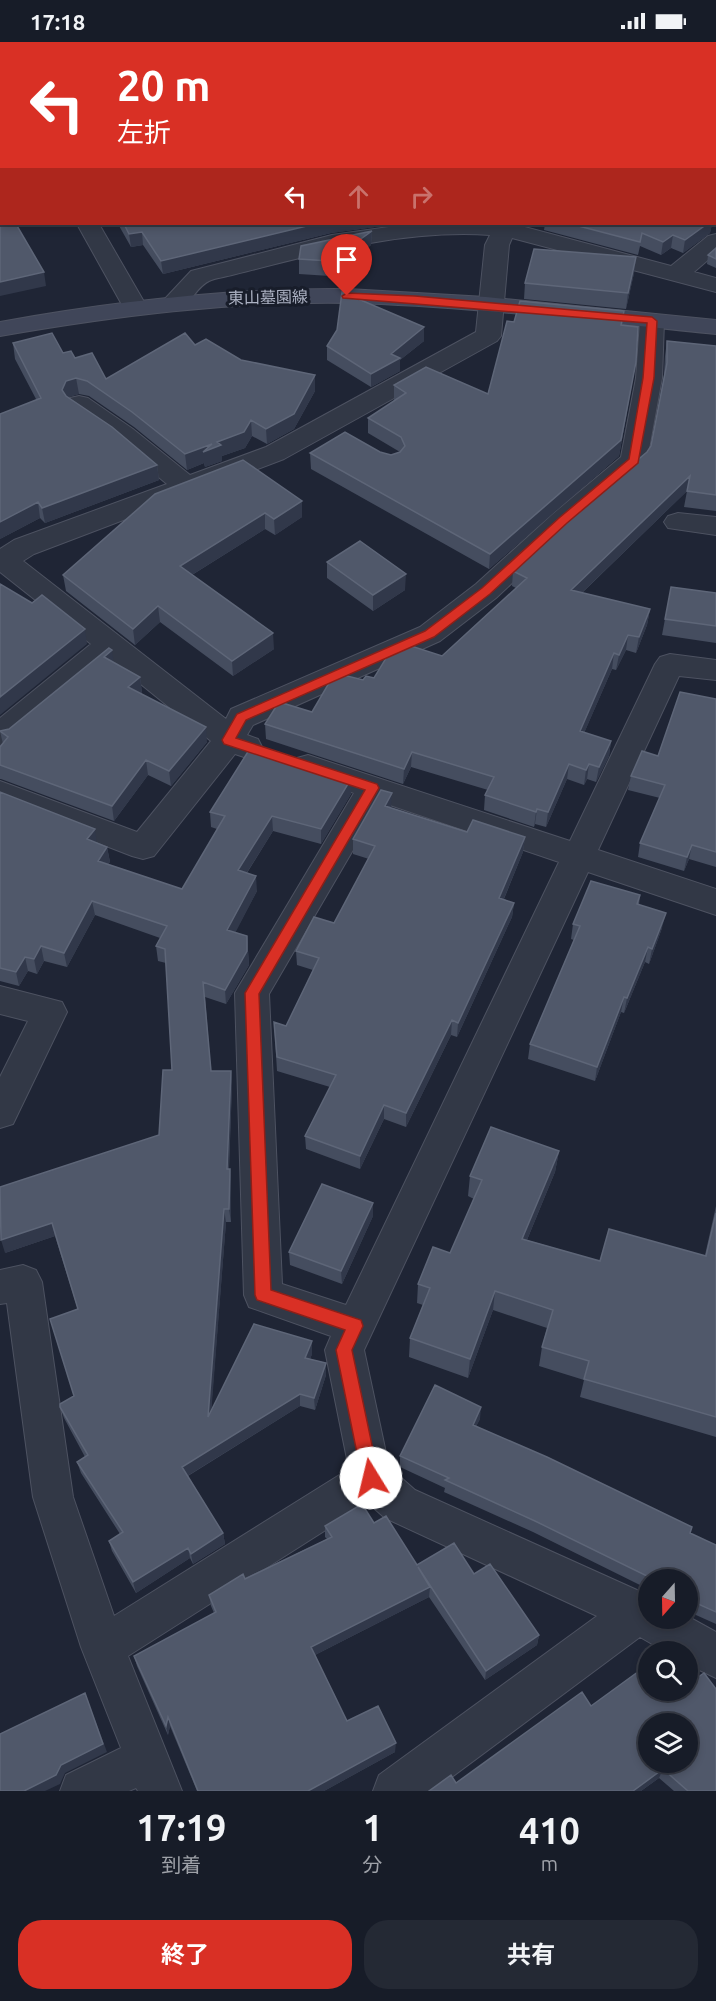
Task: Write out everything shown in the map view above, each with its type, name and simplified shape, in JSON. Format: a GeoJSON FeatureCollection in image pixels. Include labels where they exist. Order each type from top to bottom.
{"type":"FeatureCollection","features":[{"type":"Feature","properties":{"kind":"street"},"geometry":{"type":"LineString","coordinates":[[89,225],[135,307]]}},
{"type":"Feature","properties":{"kind":"street"},"geometry":{"type":"LineString","coordinates":[[358,225],[380,234]]}},
{"type":"Feature","properties":{"kind":"street"},"geometry":{"type":"LineString","coordinates":[[504,225],[497,245],[488,336],[275,453],[24,548],[1,560],[210,722],[229,740],[716,902]]}},
{"type":"Feature","properties":{"kind":"street"},"geometry":{"type":"LineString","coordinates":[[174,303],[200,276],[332,242],[380,234],[504,225],[716,285]]}},
{"type":"Feature","properties":{"kind":"street"},"geometry":{"type":"LineString","coordinates":[[676,274],[716,241]]}},
{"type":"Feature","properties":{"kind":"street","name":"東山墓園線"},"geometry":{"type":"LineString","coordinates":[[0,329],[85,313],[223,298],[347,296],[490,306],[716,327]]}},
{"type":"Feature","properties":{"kind":"street"},"geometry":{"type":"LineString","coordinates":[[0,793],[143,847],[229,740],[242,717],[430,634],[486,591],[563,520],[634,460],[649,378],[652,321]]}},
{"type":"Feature","properties":{"kind":"street"},"geometry":{"type":"LineString","coordinates":[[79,404],[124,435],[187,486]]}},
{"type":"Feature","properties":{"kind":"street"},"geometry":{"type":"LineString","coordinates":[[328,424],[355,440]]}},
{"type":"Feature","properties":{"kind":"street"},"geometry":{"type":"LineString","coordinates":[[678,522],[716,526]]}},
{"type":"Feature","properties":{"kind":"street"},"geometry":{"type":"LineString","coordinates":[[0,734],[110,645]]}},
{"type":"Feature","properties":{"kind":"street"},"geometry":{"type":"LineString","coordinates":[[638,1613],[400,1504],[371,1478],[344,1350],[670,664],[716,670]]}},
{"type":"Feature","properties":{"kind":"street"},"geometry":{"type":"LineString","coordinates":[[355,1326],[263,1295],[252,993],[373,788]]}},
{"type":"Feature","properties":{"kind":"street"},"geometry":{"type":"LineString","coordinates":[[0,1000],[50,1012],[0,1113]]}},
{"type":"Feature","properties":{"kind":"street"},"geometry":{"type":"LineString","coordinates":[[0,1287],[23,1282],[53,1497],[103,1647],[154,1775],[82,1791]]}},
{"type":"Feature","properties":{"kind":"street"},"geometry":{"type":"LineString","coordinates":[[103,1647],[371,1478]]}},
{"type":"Feature","properties":{"kind":"street"},"geometry":{"type":"LineString","coordinates":[[395,1791],[593,1647],[638,1620]]}},
{"type":"Feature","properties":{"kind":"street"},"geometry":{"type":"LineString","coordinates":[[667,1629],[716,1656]]}},
{"type":"Feature","properties":{"kind":"building"},"geometry":{"type":"Polygon","coordinates":[[[0,225],[17,225],[44,272],[0,282],[0,225]]]}},
{"type":"Feature","properties":{"kind":"building"},"geometry":{"type":"Polygon","coordinates":[[[124,225],[311,225],[161,261],[142,232],[129,234],[124,225]]]}},
{"type":"Feature","properties":{"kind":"building"},"geometry":{"type":"Polygon","coordinates":[[[575,225],[706,225],[685,240],[673,235],[663,242],[642,233],[640,242],[575,225]]]}},
{"type":"Feature","properties":{"kind":"building"},"geometry":{"type":"Polygon","coordinates":[[[372,231],[330,261],[299,259],[301,246],[372,231]]]}},
{"type":"Feature","properties":{"kind":"building"},"geometry":{"type":"Polygon","coordinates":[[[716,248],[716,259],[708,255],[716,248]]]}},
{"type":"Feature","properties":{"kind":"building"},"geometry":{"type":"Polygon","coordinates":[[[534,249],[636,257],[628,293],[525,283],[534,249]]]}},
{"type":"Feature","properties":{"kind":"building"},"geometry":{"type":"Polygon","coordinates":[[[342,292],[424,327],[391,354],[400,358],[371,374],[327,346],[337,330],[342,292]]]}},
{"type":"Feature","properties":{"kind":"building"},"geometry":{"type":"Polygon","coordinates":[[[520,301],[624,311],[621,325],[638,327],[636,362],[621,440],[490,554],[310,453],[345,432],[380,452],[391,455],[400,452],[405,446],[401,437],[368,418],[406,393],[394,385],[426,367],[488,394],[507,321],[514,322],[520,301]]]}},
{"type":"Feature","properties":{"kind":"building"},"geometry":{"type":"Polygon","coordinates":[[[52,333],[63,353],[71,351],[75,358],[92,353],[106,379],[185,333],[195,345],[206,339],[241,360],[315,375],[294,414],[266,429],[251,420],[244,432],[217,442],[221,445],[203,452],[212,444],[185,454],[132,412],[87,381],[76,378],[66,381],[62,390],[66,396],[112,427],[157,465],[42,508],[38,502],[0,522],[0,414],[41,398],[13,343],[52,333]]]}},
{"type":"Feature","properties":{"kind":"building"},"geometry":{"type":"Polygon","coordinates":[[[667,341],[716,346],[716,495],[687,491],[690,476],[571,590],[650,609],[639,637],[628,635],[619,655],[614,653],[580,731],[611,741],[599,767],[589,764],[586,770],[569,764],[548,812],[537,809],[536,812],[485,795],[494,777],[412,752],[404,769],[265,724],[279,702],[312,712],[333,676],[339,674],[363,680],[366,676],[374,678],[391,650],[405,644],[442,656],[527,578],[513,571],[651,446],[667,363],[667,341]]]}},
{"type":"Feature","properties":{"kind":"building"},"geometry":{"type":"Polygon","coordinates":[[[243,460],[302,501],[274,519],[265,513],[180,566],[273,633],[232,661],[158,606],[133,629],[63,575],[155,494],[243,460]]]}},
{"type":"Feature","properties":{"kind":"building"},"geometry":{"type":"Polygon","coordinates":[[[360,541],[406,574],[373,595],[327,562],[360,541]]]}},
{"type":"Feature","properties":{"kind":"building"},"geometry":{"type":"Polygon","coordinates":[[[0,584],[32,603],[42,595],[85,629],[0,697],[0,584]]]}},
{"type":"Feature","properties":{"kind":"building"},"geometry":{"type":"Polygon","coordinates":[[[671,587],[716,593],[716,626],[665,619],[671,587]]]}},
{"type":"Feature","properties":{"kind":"building"},"geometry":{"type":"Polygon","coordinates":[[[109,648],[112,650],[104,657],[140,677],[128,687],[206,727],[169,771],[146,760],[112,806],[0,765],[0,747],[8,737],[0,731],[9,729],[109,648]]]}},
{"type":"Feature","properties":{"kind":"building"},"geometry":{"type":"Polygon","coordinates":[[[680,692],[716,699],[716,852],[692,845],[687,857],[640,843],[665,785],[631,776],[642,751],[658,756],[680,692]]]}},
{"type":"Feature","properties":{"kind":"building"},"geometry":{"type":"Polygon","coordinates":[[[251,747],[351,779],[321,829],[272,816],[238,870],[256,876],[227,930],[247,936],[247,951],[225,990],[203,982],[211,1071],[231,1071],[227,1169],[230,1169],[229,1209],[224,1209],[208,1417],[254,1324],[312,1341],[305,1358],[326,1363],[314,1398],[300,1394],[182,1467],[223,1533],[191,1554],[188,1548],[133,1582],[109,1541],[123,1532],[77,1462],[88,1455],[60,1407],[60,1404],[74,1396],[50,1319],[78,1309],[52,1223],[1,1240],[0,1187],[159,1135],[163,1070],[172,1070],[165,949],[156,946],[167,926],[92,901],[64,953],[41,946],[34,959],[25,957],[16,972],[0,968],[0,792],[95,829],[87,839],[107,847],[98,861],[182,889],[225,816],[210,812],[251,747]]]}},
{"type":"Feature","properties":{"kind":"building"},"geometry":{"type":"Polygon","coordinates":[[[381,790],[392,793],[385,806],[467,832],[473,820],[525,837],[499,898],[514,903],[458,1023],[452,1020],[406,1113],[384,1105],[360,1156],[305,1136],[336,1075],[277,1057],[274,1022],[286,1026],[319,958],[296,951],[314,917],[334,923],[375,846],[353,839],[381,790]]]}},
{"type":"Feature","properties":{"kind":"building"},"geometry":{"type":"Polygon","coordinates":[[[591,881],[640,895],[637,904],[666,913],[652,949],[648,947],[627,998],[624,997],[597,1067],[530,1044],[580,926],[573,924],[591,881]]]}},
{"type":"Feature","properties":{"kind":"building"},"geometry":{"type":"Polygon","coordinates":[[[491,1127],[559,1151],[522,1239],[600,1261],[609,1229],[706,1256],[716,1213],[716,1417],[584,1379],[589,1361],[542,1347],[553,1310],[495,1291],[470,1359],[410,1338],[430,1288],[418,1284],[433,1247],[450,1253],[482,1180],[470,1176],[491,1127]]]}},
{"type":"Feature","properties":{"kind":"building"},"geometry":{"type":"Polygon","coordinates":[[[322,1184],[373,1203],[341,1271],[289,1252],[322,1184]]]}},
{"type":"Feature","properties":{"kind":"building"},"geometry":{"type":"Polygon","coordinates":[[[435,1385],[481,1407],[473,1425],[547,1457],[692,1527],[690,1533],[716,1545],[716,1612],[698,1604],[698,1569],[638,1569],[638,1572],[445,1480],[449,1478],[400,1456],[435,1385]]]}},
{"type":"Feature","properties":{"kind":"building"},"geometry":{"type":"Polygon","coordinates":[[[362,1504],[374,1523],[386,1516],[417,1565],[454,1543],[474,1574],[490,1564],[539,1635],[486,1671],[418,1567],[430,1587],[311,1647],[347,1721],[378,1706],[396,1743],[308,1791],[198,1791],[168,1717],[166,1726],[134,1656],[216,1612],[209,1595],[243,1574],[245,1579],[332,1537],[325,1526],[362,1504]]]}},
{"type":"Feature","properties":{"kind":"building"},"geometry":{"type":"Polygon","coordinates":[[[638,1672],[638,1701],[698,1701],[698,1677],[704,1673],[716,1689],[716,1791],[688,1791],[668,1773],[698,1773],[698,1713],[638,1713],[638,1773],[658,1773],[633,1791],[429,1791],[451,1775],[456,1783],[582,1692],[591,1706],[638,1672]]]}},
{"type":"Feature","properties":{"kind":"building"},"geometry":{"type":"Polygon","coordinates":[[[85,1693],[103,1744],[61,1765],[56,1775],[24,1791],[0,1791],[0,1734],[85,1693]]]}},
{"type":"Feature","properties":{"kind":"route"},"geometry":{"type":"LineString","coordinates":[[347,296],[415,299],[652,321],[649,378],[634,460],[563,520],[486,591],[430,634],[242,717],[229,740],[373,788],[252,993],[263,1295],[355,1326],[344,1350],[371,1478]]}}]}
